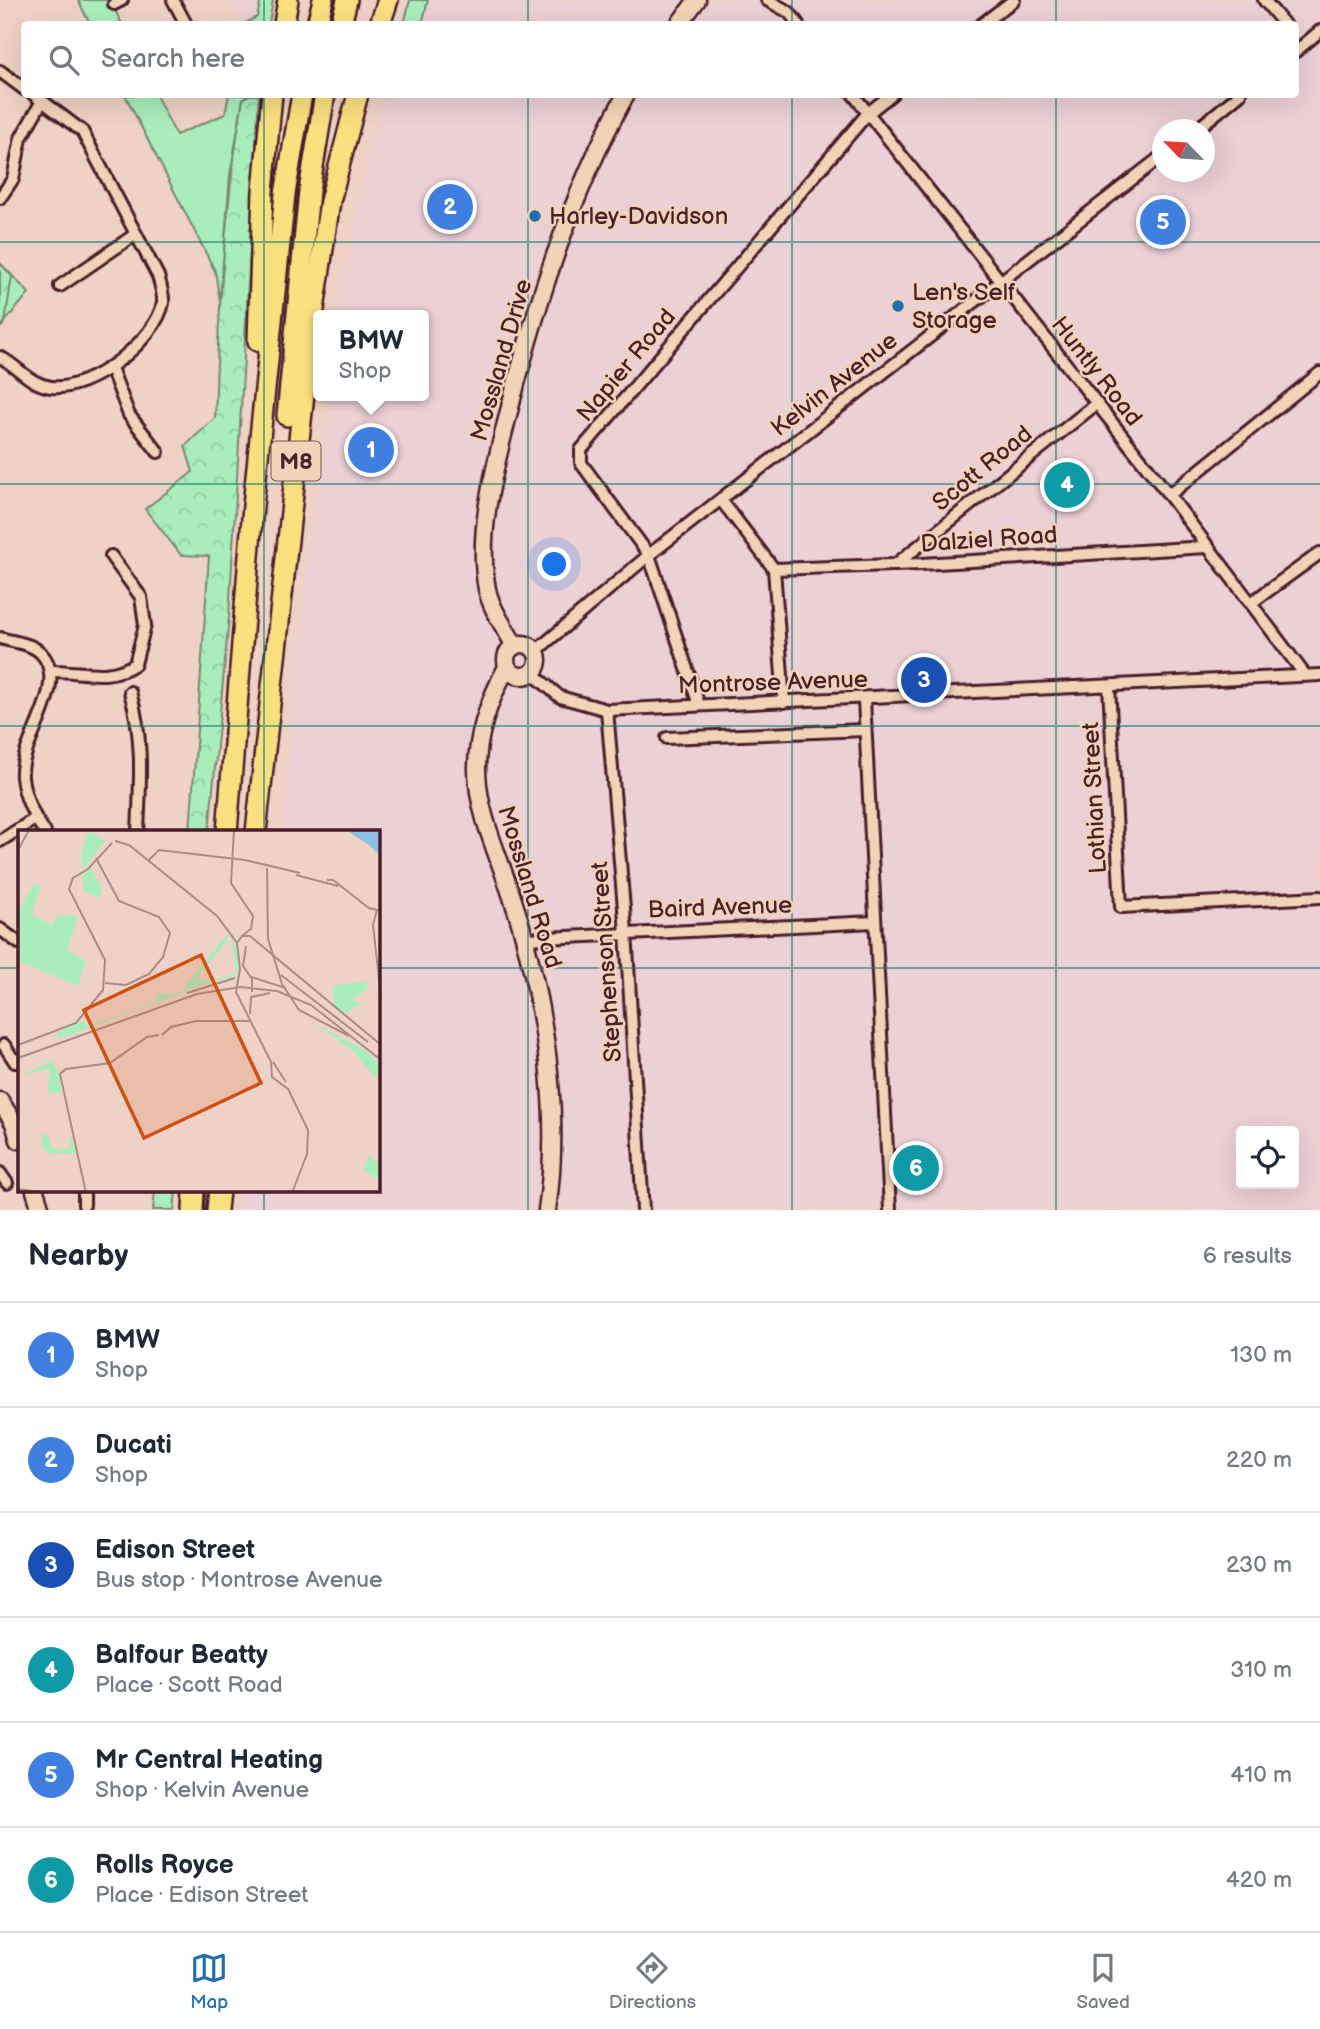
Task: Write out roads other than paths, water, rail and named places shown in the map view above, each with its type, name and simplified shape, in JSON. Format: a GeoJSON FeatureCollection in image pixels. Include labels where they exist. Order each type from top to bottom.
{"type":"FeatureCollection","features":[{"type":"Feature","properties":{"kind":"highway"},"geometry":{"type":"LineString","coordinates":[[284,21],[288,0]]}},
{"type":"Feature","properties":{"kind":"highway"},"geometry":{"type":"LineString","coordinates":[[318,21],[323,0]]}},
{"type":"Feature","properties":{"kind":"highway"},"geometry":{"type":"LineString","coordinates":[[342,21],[347,0]]}},
{"type":"Feature","properties":{"kind":"highway"},"geometry":{"type":"LineString","coordinates":[[381,21],[388,0]]}},
{"type":"Feature","properties":{"kind":"highway","name":"M8"},"geometry":{"type":"LineString","coordinates":[[253,506],[263,191],[272,98]]}},
{"type":"Feature","properties":{"kind":"highway","name":"M8"},"geometry":{"type":"LineString","coordinates":[[227,830],[253,506],[285,194],[301,98]]}},
{"type":"Feature","properties":{"kind":"highway","name":"M8"},"geometry":{"type":"LineString","coordinates":[[250,830],[293,339],[311,177],[324,98]]}},
{"type":"Feature","properties":{"kind":"highway","name":"M8"},"geometry":{"type":"LineString","coordinates":[[313,310],[335,175],[357,98]]}},
{"type":"Feature","properties":{"kind":"highway","name":"M8"},"geometry":{"type":"LineString","coordinates":[[256,830],[313,313]]}},
{"type":"Feature","properties":{"kind":"highway"},"geometry":{"type":"LineString","coordinates":[[193,1210],[194,1192]]}},
{"type":"Feature","properties":{"kind":"highway"},"geometry":{"type":"LineString","coordinates":[[217,1210],[219,1192]]}},
{"type":"Feature","properties":{"kind":"street"},"geometry":{"type":"LineString","coordinates":[[173,0],[184,21]]}},
{"type":"Feature","properties":{"kind":"street"},"geometry":{"type":"LineString","coordinates":[[681,21],[697,0]]}},
{"type":"Feature","properties":{"kind":"street"},"geometry":{"type":"LineString","coordinates":[[767,0],[789,12],[796,21]]}},
{"type":"Feature","properties":{"kind":"street"},"geometry":{"type":"LineString","coordinates":[[986,21],[1014,0]]}},
{"type":"Feature","properties":{"kind":"street"},"geometry":{"type":"LineString","coordinates":[[1264,0],[1282,21]]}},
{"type":"Feature","properties":{"kind":"street"},"geometry":{"type":"LineString","coordinates":[[1299,45],[1320,31]]}},
{"type":"Feature","properties":{"kind":"street"},"geometry":{"type":"LineString","coordinates":[[0,71],[21,87]]}},
{"type":"Feature","properties":{"kind":"street"},"geometry":{"type":"LineString","coordinates":[[0,198],[13,179],[22,138],[37,98],[82,131],[158,276],[164,302],[149,333],[111,368],[54,388],[29,380],[0,357]]}},
{"type":"Feature","properties":{"kind":"street","name":"Mossland Drive"},"geometry":{"type":"LineString","coordinates":[[515,646],[487,591],[483,559],[497,460],[538,302],[584,183],[624,98]]}},
{"type":"Feature","properties":{"kind":"street","name":"Huntly Road"},"geometry":{"type":"LineString","coordinates":[[856,98],[1169,495],[1306,675]]}},
{"type":"Feature","properties":{"kind":"street","name":"Napier Road"},"geometry":{"type":"LineString","coordinates":[[698,705],[649,555],[580,463],[581,450],[868,113],[887,98]]}},
{"type":"Feature","properties":{"kind":"street"},"geometry":{"type":"LineString","coordinates":[[1209,119],[1235,98]]}},
{"type":"Feature","properties":{"kind":"street","name":"Kelvin Avenue"},"geometry":{"type":"LineString","coordinates":[[536,651],[649,555],[1152,165]]}},
{"type":"Feature","properties":{"kind":"street"},"geometry":{"type":"LineString","coordinates":[[60,286],[136,234]]}},
{"type":"Feature","properties":{"kind":"street"},"geometry":{"type":"LineString","coordinates":[[111,368],[129,415],[158,452]]}},
{"type":"Feature","properties":{"kind":"street"},"geometry":{"type":"LineString","coordinates":[[1169,495],[1320,373]]}},
{"type":"Feature","properties":{"kind":"street","name":"Scott Road"},"geometry":{"type":"LineString","coordinates":[[895,565],[1096,404]]}},
{"type":"Feature","properties":{"kind":"street"},"geometry":{"type":"LineString","coordinates":[[721,500],[774,569],[783,702]]}},
{"type":"Feature","properties":{"kind":"street","name":"Dalziel Road"},"geometry":{"type":"LineString","coordinates":[[774,569],[895,565],[1207,547]]}},
{"type":"Feature","properties":{"kind":"street"},"geometry":{"type":"LineString","coordinates":[[1251,603],[1320,553]]}},
{"type":"Feature","properties":{"kind":"street"},"geometry":{"type":"LineString","coordinates":[[50,671],[107,675],[122,672],[135,664],[145,625],[141,597],[111,556]]}},
{"type":"Feature","properties":{"kind":"street"},"geometry":{"type":"LineString","coordinates":[[0,638],[32,646],[42,653],[50,671],[50,687],[25,759],[22,777],[35,819],[43,830]]}},
{"type":"Feature","properties":{"kind":"street"},"geometry":{"type":"LineString","coordinates":[[524,644],[536,651],[538,666],[533,673],[524,677],[507,667],[508,653],[515,646],[524,644]]}},
{"type":"Feature","properties":{"kind":"street","name":"Mossland Road"},"geometry":{"type":"LineString","coordinates":[[507,667],[480,728],[476,781],[483,816],[525,939],[541,1025],[551,1110],[547,1210]]}},
{"type":"Feature","properties":{"kind":"street","name":"Montrose Avenue"},"geometry":{"type":"LineString","coordinates":[[533,673],[560,698],[607,710],[1320,675]]}},
{"type":"Feature","properties":{"kind":"street","name":"Lothian Street"},"geometry":{"type":"LineString","coordinates":[[1109,686],[1121,907],[1320,897]]}},
{"type":"Feature","properties":{"kind":"street"},"geometry":{"type":"LineString","coordinates":[[130,692],[138,718],[142,760],[138,830]]}},
{"type":"Feature","properties":{"kind":"street"},"geometry":{"type":"LineString","coordinates":[[863,699],[891,1210]]}},
{"type":"Feature","properties":{"kind":"street","name":"Stephenson Street"},"geometry":{"type":"LineString","coordinates":[[607,710],[626,932],[643,1210]]}},
{"type":"Feature","properties":{"kind":"street"},"geometry":{"type":"LineString","coordinates":[[667,738],[865,730]]}},
{"type":"Feature","properties":{"kind":"street"},"geometry":{"type":"LineString","coordinates":[[0,841],[35,819]]}},
{"type":"Feature","properties":{"kind":"street","name":"Baird Avenue"},"geometry":{"type":"LineString","coordinates":[[525,939],[875,922]]}},
{"type":"Feature","properties":{"kind":"street"},"geometry":{"type":"LineString","coordinates":[[0,929],[18,942]]}},
{"type":"Feature","properties":{"kind":"street"},"geometry":{"type":"LineString","coordinates":[[4,1045],[15,1062],[18,1060]]}},
{"type":"Feature","properties":{"kind":"street"},"geometry":{"type":"LineString","coordinates":[[0,1101],[14,1123],[18,1137]]}},
{"type":"Feature","properties":{"kind":"street"},"geometry":{"type":"LineString","coordinates":[[0,1173],[7,1183]]}},
{"type":"Feature","properties":{"kind":"street"},"geometry":{"type":"LineString","coordinates":[[35,1192],[41,1210]]}},
{"type":"Feature","properties":{"kind":"street"},"geometry":{"type":"LineString","coordinates":[[84,1192],[84,1205]]}},
{"type":"Feature","properties":{"kind":"place","name":"Ducati"},"geometry":{"type":"Point","coordinates":[450,207]}},
{"type":"Feature","properties":{"kind":"place","name":"Harley-Davidson"},"geometry":{"type":"Point","coordinates":[535,216]}},
{"type":"Feature","properties":{"kind":"place","name":"Mr Central Heating"},"geometry":{"type":"Point","coordinates":[1163,222]}},
{"type":"Feature","properties":{"kind":"place","name":"Len's Self Storage"},"geometry":{"type":"Point","coordinates":[898,306]}},
{"type":"Feature","properties":{"kind":"place","name":"BMW"},"geometry":{"type":"Point","coordinates":[371,450]}},
{"type":"Feature","properties":{"kind":"place","name":"Balfour Beatty"},"geometry":{"type":"Point","coordinates":[1067,485]}},
{"type":"Feature","properties":{"kind":"place","name":"Edison Street"},"geometry":{"type":"Point","coordinates":[924,680]}},
{"type":"Feature","properties":{"kind":"place","name":"Rolls Royce"},"geometry":{"type":"Point","coordinates":[916,1168]}}]}
